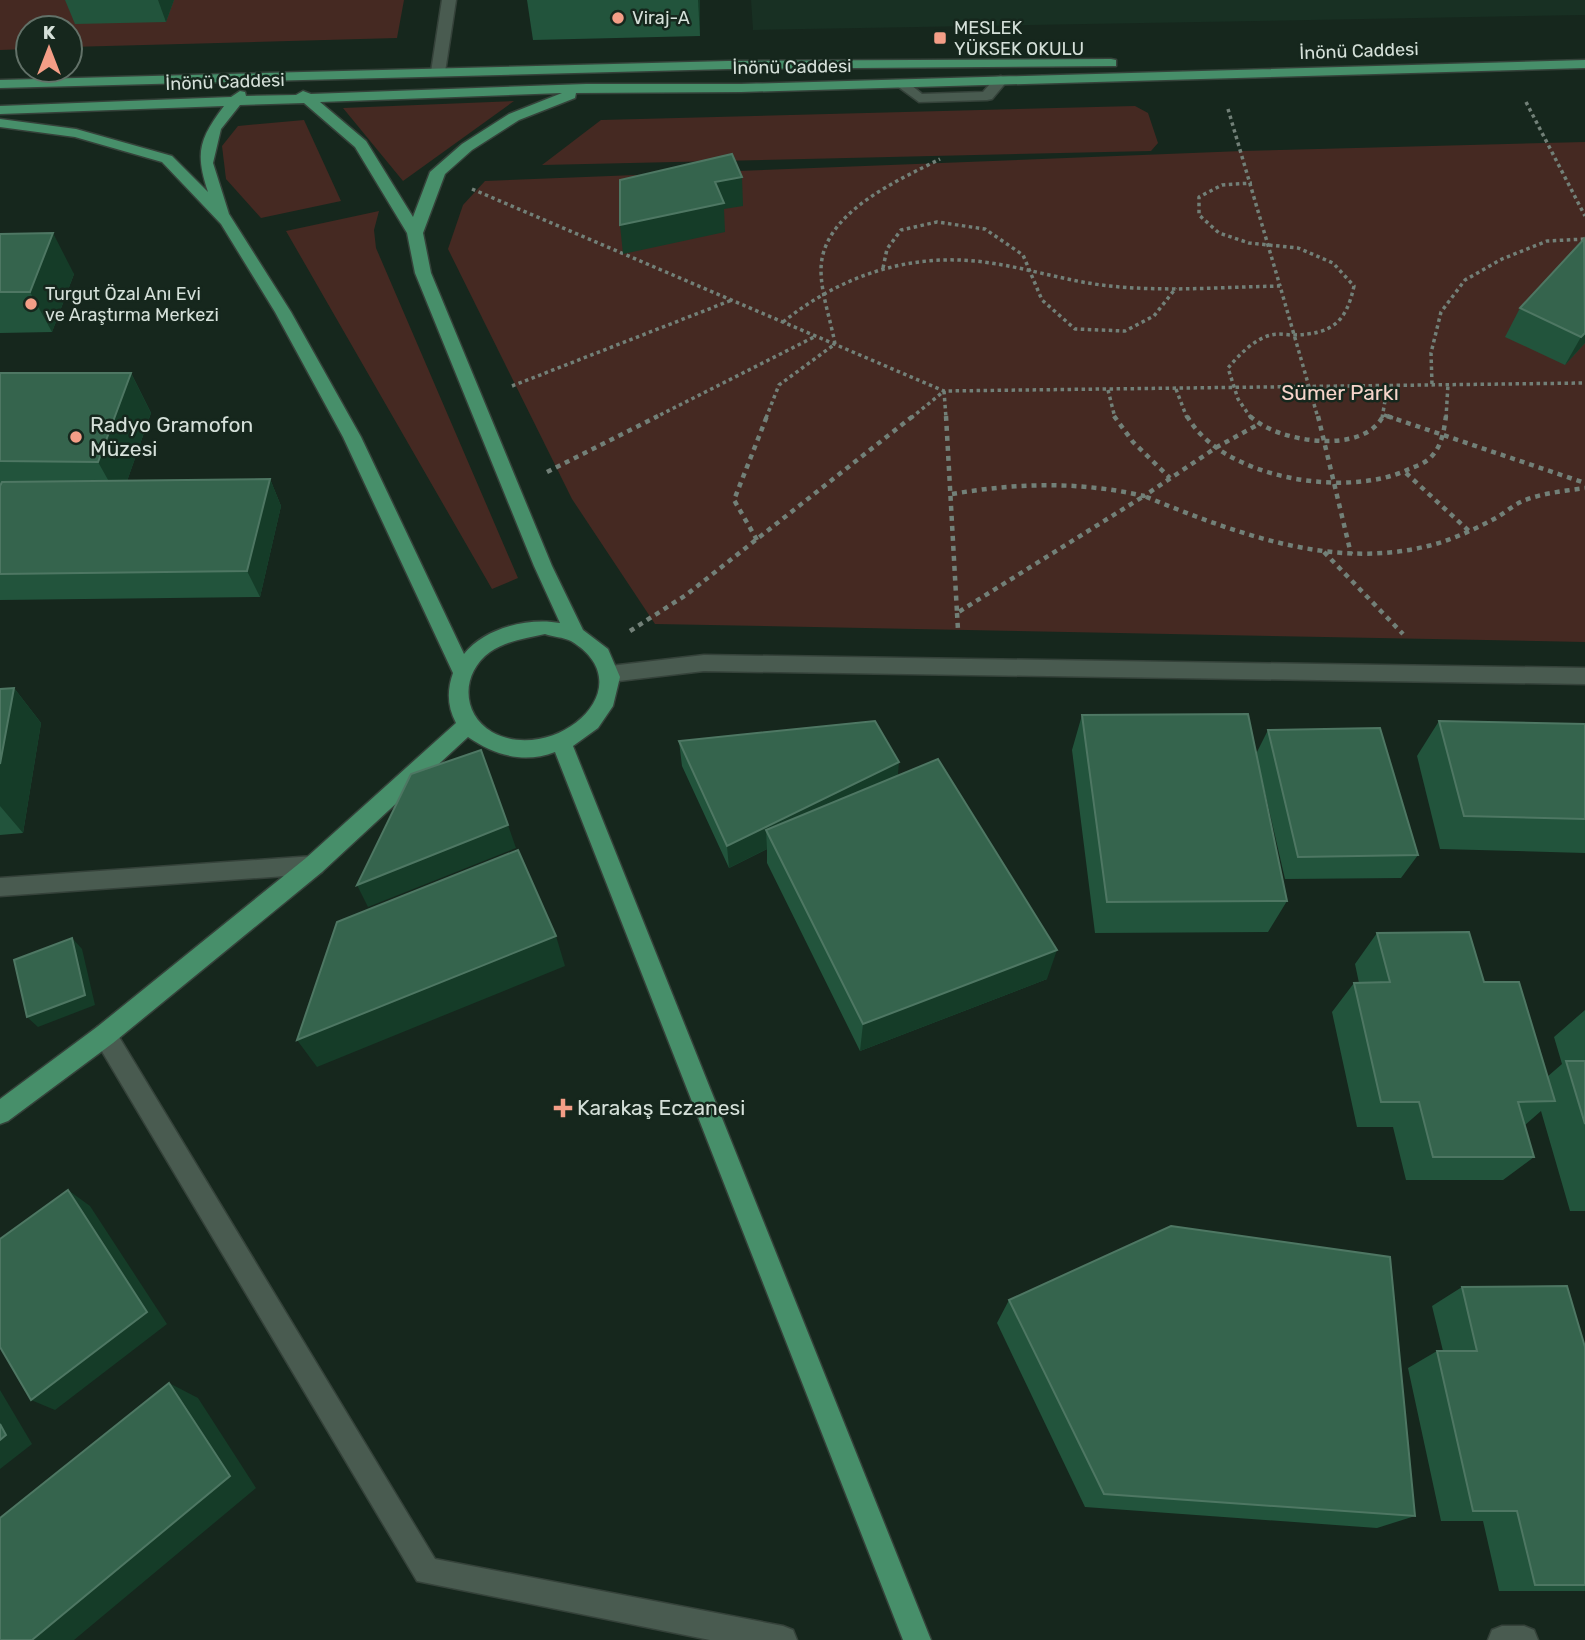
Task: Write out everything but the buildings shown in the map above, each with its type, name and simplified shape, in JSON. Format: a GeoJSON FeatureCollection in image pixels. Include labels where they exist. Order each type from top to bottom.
{"type":"FeatureCollection","features":[{"type":"Feature","properties":{"kind":"main road","name":"İnönü Caddesi"},"geometry":{"type":"LineString","coordinates":[[0,83],[728,65],[1118,63],[1585,50]]}},
{"type":"Feature","properties":{"kind":"main road","name":"İnönü Caddesi"},"geometry":{"type":"LineString","coordinates":[[1001,80],[1585,64]]}},
{"type":"Feature","properties":{"kind":"main road"},"geometry":{"type":"LineString","coordinates":[[224,218],[206,163],[214,129],[242,93],[269,76],[308,98],[361,144],[415,233],[423,273],[542,566],[575,634]]}},
{"type":"Feature","properties":{"kind":"main road","name":"İnönü Caddesi"},"geometry":{"type":"LineString","coordinates":[[0,110],[586,88],[900,83]]}},
{"type":"Feature","properties":{"kind":"main road"},"geometry":{"type":"LineString","coordinates":[[415,233],[438,172],[467,147],[514,117],[586,88]]}},
{"type":"Feature","properties":{"kind":"main road"},"geometry":{"type":"LineString","coordinates":[[0,123],[76,133],[167,159],[224,218],[283,312],[352,438],[463,671]]}},
{"type":"Feature","properties":{"kind":"main road"},"geometry":{"type":"LineString","coordinates":[[545,627],[575,634],[598,650],[610,674],[607,701],[590,726],[562,743],[526,750],[493,743],[467,725],[457,699],[463,671],[482,648],[512,632],[545,627]]}},
{"type":"Feature","properties":{"kind":"main road"},"geometry":{"type":"LineString","coordinates":[[0,1113],[105,1035],[314,866],[467,725]]}},
{"type":"Feature","properties":{"kind":"main road"},"geometry":{"type":"LineString","coordinates":[[562,743],[917,1640]]}},
{"type":"Feature","properties":{"kind":"street"},"geometry":{"type":"LineString","coordinates":[[438,72],[449,0]]}},
{"type":"Feature","properties":{"kind":"street"},"geometry":{"type":"LineString","coordinates":[[900,83],[919,98],[987,96],[1001,80]]}},
{"type":"Feature","properties":{"kind":"street"},"geometry":{"type":"LineString","coordinates":[[610,674],[704,663],[1585,676]]}},
{"type":"Feature","properties":{"kind":"street"},"geometry":{"type":"LineString","coordinates":[[0,887],[314,866]]}},
{"type":"Feature","properties":{"kind":"street"},"geometry":{"type":"LineString","coordinates":[[105,1035],[427,1571],[783,1640]]}},
{"type":"Feature","properties":{"kind":"street"},"geometry":{"type":"LineString","coordinates":[[1502,1640],[1524,1640]]}},
{"type":"Feature","properties":{"kind":"path"},"geometry":{"type":"LineString","coordinates":[[1228,108],[1310,385],[1352,554]]}},
{"type":"Feature","properties":{"kind":"path"},"geometry":{"type":"LineString","coordinates":[[1533,115],[1585,216]]}},
{"type":"Feature","properties":{"kind":"path"},"geometry":{"type":"LineString","coordinates":[[835,344],[821,269],[831,231],[878,191],[940,159]]}},
{"type":"Feature","properties":{"kind":"path"},"geometry":{"type":"LineString","coordinates":[[1252,183],[1222,185],[1199,197],[1199,215],[1219,233],[1249,243],[1298,248],[1333,263],[1354,286],[1349,310],[1336,326],[1313,334],[1272,335],[1243,350],[1228,368],[1232,388],[1243,408],[1259,424],[1289,437],[1323,440],[1359,437],[1377,426],[1383,415],[1388,384]]}},
{"type":"Feature","properties":{"kind":"path"},"geometry":{"type":"LineString","coordinates":[[476,191],[944,391],[1585,383]]}},
{"type":"Feature","properties":{"kind":"path"},"geometry":{"type":"LineString","coordinates":[[883,268],[887,248],[901,230],[937,222],[985,229],[1023,255],[1042,300],[1075,329],[1125,331],[1154,316],[1177,288]]}},
{"type":"Feature","properties":{"kind":"path"},"geometry":{"type":"LineString","coordinates":[[1432,384],[1431,352],[1441,312],[1465,280],[1502,259],[1547,241],[1585,239]]}},
{"type":"Feature","properties":{"kind":"path"},"geometry":{"type":"LineString","coordinates":[[783,322],[804,303],[824,292],[883,268],[929,261],[973,261],[1112,286],[1280,286]]}},
{"type":"Feature","properties":{"kind":"path"},"geometry":{"type":"LineString","coordinates":[[476,401],[732,300]]}},
{"type":"Feature","properties":{"kind":"path"},"geometry":{"type":"LineString","coordinates":[[512,490],[816,336]]}},
{"type":"Feature","properties":{"kind":"path"},"geometry":{"type":"LineString","coordinates":[[757,540],[734,500],[779,385],[835,344]]}},
{"type":"Feature","properties":{"kind":"path"},"geometry":{"type":"LineString","coordinates":[[1176,389],[1184,413],[1196,429],[1217,447],[1244,462],[1280,475],[1334,484],[1381,481],[1406,473],[1432,456],[1443,433],[1448,384]]}},
{"type":"Feature","properties":{"kind":"path"},"geometry":{"type":"LineString","coordinates":[[1108,390],[1113,415],[1133,442],[1170,478]]}},
{"type":"Feature","properties":{"kind":"path"},"geometry":{"type":"LineString","coordinates":[[944,391],[957,613],[1217,447],[1259,424]]}},
{"type":"Feature","properties":{"kind":"path"},"geometry":{"type":"LineString","coordinates":[[598,650],[686,596],[944,391]]}},
{"type":"Feature","properties":{"kind":"path"},"geometry":{"type":"LineString","coordinates":[[1383,415],[1443,433],[1585,486]]}},
{"type":"Feature","properties":{"kind":"path"},"geometry":{"type":"LineString","coordinates":[[1406,473],[1469,531]]}},
{"type":"Feature","properties":{"kind":"path"},"geometry":{"type":"LineString","coordinates":[[952,494],[999,485],[1076,483],[1144,496],[1267,540],[1323,552],[1352,554],[1397,552],[1440,543],[1498,518],[1520,502],[1585,486]]}},
{"type":"Feature","properties":{"kind":"path"},"geometry":{"type":"LineString","coordinates":[[1323,552],[1441,674]]}},
{"type":"Feature","properties":{"kind":"shaded area"},"geometry":{"type":"Polygon","coordinates":[[[751,0],[1585,0],[1585,15],[753,30],[751,0]]]}},
{"type":"Feature","properties":{"kind":"green space"},"geometry":{"type":"Polygon","coordinates":[[[0,0],[404,0],[397,38],[84,47],[84,14],[14,14],[14,50],[0,50],[0,0]]]}},
{"type":"Feature","properties":{"kind":"green space"},"geometry":{"type":"Polygon","coordinates":[[[514,101],[403,181],[343,108],[514,101]]]}},
{"type":"Feature","properties":{"kind":"green space"},"geometry":{"type":"Polygon","coordinates":[[[1135,106],[1148,113],[1158,143],[1151,151],[542,165],[601,120],[1135,106]]]}},
{"type":"Feature","properties":{"kind":"green space"},"geometry":{"type":"Polygon","coordinates":[[[304,120],[341,201],[261,218],[226,179],[222,146],[238,126],[304,120]]]}},
{"type":"Feature","properties":{"kind":"green space","name":"Sümer Parkı"},"geometry":{"type":"Polygon","coordinates":[[[1585,142],[1585,642],[655,624],[572,499],[448,249],[463,205],[485,181],[1242,151],[1585,142]]]}},
{"type":"Feature","properties":{"kind":"green space"},"geometry":{"type":"Polygon","coordinates":[[[379,211],[374,230],[376,248],[518,578],[492,589],[286,231],[379,211]]]}},
{"type":"Feature","properties":{"kind":"place","name":"Viraj-A"},"geometry":{"type":"Point","coordinates":[618,18]}},
{"type":"Feature","properties":{"kind":"place","name":"MESLEK YÜKSEK OKULU"},"geometry":{"type":"Point","coordinates":[940,38]}},
{"type":"Feature","properties":{"kind":"place","name":"Turgut Özal Anı Evi ve Araştırma Merkezi"},"geometry":{"type":"Point","coordinates":[31,304]}},
{"type":"Feature","properties":{"kind":"place","name":"Radyo Gramofon Müzesi"},"geometry":{"type":"Point","coordinates":[76,437]}},
{"type":"Feature","properties":{"kind":"place","name":"Karakaş Eczanesi"},"geometry":{"type":"Point","coordinates":[563,1108]}}]}
